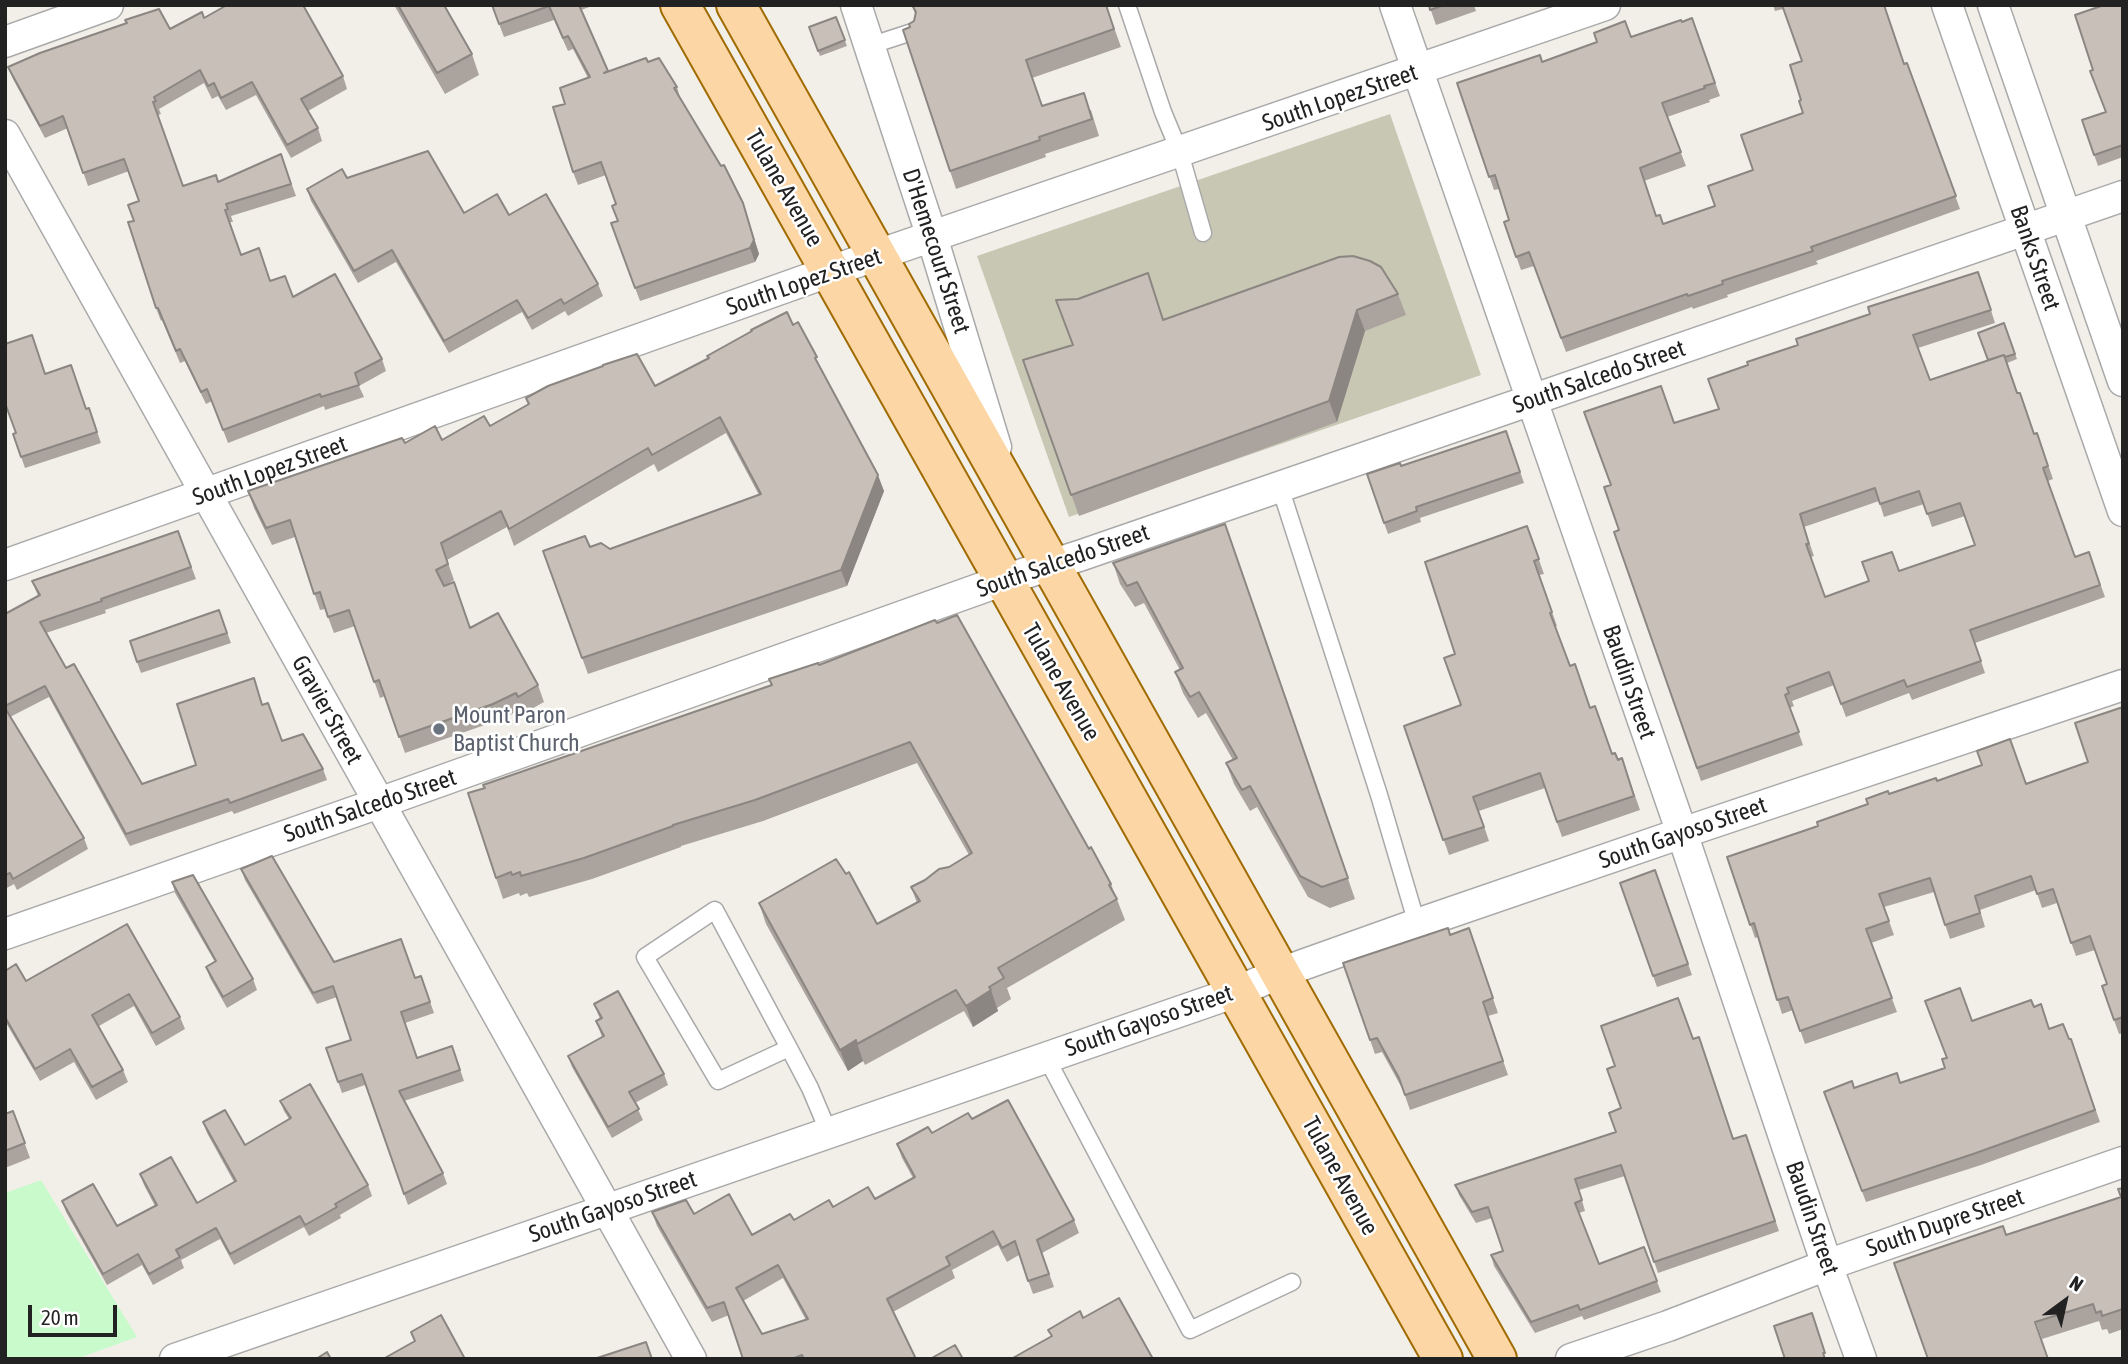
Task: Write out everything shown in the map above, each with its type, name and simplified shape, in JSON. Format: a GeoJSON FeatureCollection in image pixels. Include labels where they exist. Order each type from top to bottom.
{"type":"FeatureCollection","features":[{"type":"Feature","properties":{"kind":"main road","name":"Tulane Avenue"},"geometry":{"type":"LineString","coordinates":[[680,5],[1443,1359]]}},
{"type":"Feature","properties":{"kind":"main road","name":"Tulane Avenue"},"geometry":{"type":"LineString","coordinates":[[736,5],[1497,1359]]}},
{"type":"Feature","properties":{"kind":"street"},"geometry":{"type":"LineString","coordinates":[[5,42],[108,5]]}},
{"type":"Feature","properties":{"kind":"street","name":"D'Hemecourt Street"},"geometry":{"type":"LineString","coordinates":[[856,5],[932,237],[1012,498]]}},
{"type":"Feature","properties":{"kind":"street","name":"Baudin Street"},"geometry":{"type":"LineString","coordinates":[[1395,5],[1861,1359]]}},
{"type":"Feature","properties":{"kind":"street","name":"South Lopez Street"},"geometry":{"type":"LineString","coordinates":[[5,565],[831,271],[1605,5]]}},
{"type":"Feature","properties":{"kind":"street","name":"Banks Street"},"geometry":{"type":"LineString","coordinates":[[1947,5],[2123,511]]}},
{"type":"Feature","properties":{"kind":"street","name":"Banks Street"},"geometry":{"type":"LineString","coordinates":[[1993,5],[2123,381]]}},
{"type":"Feature","properties":{"kind":"street","name":"Gravier Street"},"geometry":{"type":"LineString","coordinates":[[5,135],[691,1359]]}},
{"type":"Feature","properties":{"kind":"street","name":"South Salcedo Street"},"geometry":{"type":"LineString","coordinates":[[5,934],[1004,580],[2123,196]]}},
{"type":"Feature","properties":{"kind":"street","name":"South Gayoso Street"},"geometry":{"type":"LineString","coordinates":[[175,1359],[1236,992],[1280,972],[1417,924],[2123,685]]}},
{"type":"Feature","properties":{"kind":"street","name":"South Dupre Street"},"geometry":{"type":"LineString","coordinates":[[1572,1359],[1668,1326],[1827,1265],[2123,1162]]}},
{"type":"Feature","properties":{"kind":"lane"},"geometry":{"type":"LineString","coordinates":[[1127,5],[1163,112],[1180,153],[1203,233]]}},
{"type":"Feature","properties":{"kind":"lane"},"geometry":{"type":"LineString","coordinates":[[869,46],[912,32]]}},
{"type":"Feature","properties":{"kind":"lane"},"geometry":{"type":"LineString","coordinates":[[1280,487],[1379,795],[1417,924]]}},
{"type":"Feature","properties":{"kind":"lane"},"geometry":{"type":"LineString","coordinates":[[789,1048],[718,1081],[645,957],[715,910],[789,1048],[810,1088],[829,1133]]}},
{"type":"Feature","properties":{"kind":"lane"},"geometry":{"type":"LineString","coordinates":[[1046,1057],[1190,1330],[1292,1282]]}},
{"type":"Feature","properties":{"kind":"shaded area"},"geometry":{"type":"Polygon","coordinates":[[[1390,114],[1481,375],[1069,517],[977,256],[1390,114]]]}},
{"type":"Feature","properties":{"kind":"green space"},"geometry":{"type":"Polygon","coordinates":[[[41,1180],[137,1337],[76,1359],[5,1359],[5,1193],[41,1180]]]}},
{"type":"Feature","properties":{"kind":"building"},"geometry":{"type":"Polygon","coordinates":[[[227,5],[303,5],[343,76],[301,99],[318,128],[287,145],[252,82],[221,98],[214,83],[208,86],[200,70],[154,97],[156,101],[153,102],[183,186],[216,175],[218,182],[281,154],[291,184],[226,204],[228,209],[225,210],[241,255],[259,248],[270,281],[285,276],[293,297],[335,274],[382,359],[355,373],[359,385],[321,397],[320,394],[223,430],[207,389],[201,392],[180,349],[176,351],[156,308],[128,222],[134,221],[128,205],[139,201],[124,159],[83,173],[63,116],[40,126],[8,67],[159,9],[170,29],[202,12],[204,18],[227,5]]]}},
{"type":"Feature","properties":{"kind":"building"},"geometry":{"type":"Polygon","coordinates":[[[398,5],[444,5],[472,54],[437,73],[398,5]]]}},
{"type":"Feature","properties":{"kind":"building"},"geometry":{"type":"Polygon","coordinates":[[[492,5],[579,5],[608,71],[604,73],[646,58],[648,62],[659,58],[721,166],[724,165],[743,203],[754,240],[750,248],[635,288],[611,223],[618,221],[612,206],[616,204],[601,162],[573,172],[553,107],[565,104],[560,88],[590,77],[568,36],[563,38],[549,6],[499,24],[492,5]]]}},
{"type":"Feature","properties":{"kind":"building"},"geometry":{"type":"Polygon","coordinates":[[[912,5],[1106,5],[1114,29],[1026,60],[1042,106],[1084,93],[1092,119],[950,171],[903,30],[910,27],[909,24],[914,21],[916,12],[912,5]]]}},
{"type":"Feature","properties":{"kind":"building"},"geometry":{"type":"Polygon","coordinates":[[[1429,5],[1444,5],[1430,10],[1429,5]]]}},
{"type":"Feature","properties":{"kind":"building"},"geometry":{"type":"Polygon","coordinates":[[[1782,5],[1884,5],[1956,196],[1811,247],[1813,251],[1722,281],[1723,284],[1561,338],[1529,252],[1516,257],[1504,222],[1509,220],[1495,175],[1489,177],[1457,83],[1540,55],[1542,62],[1597,42],[1594,33],[1625,21],[1631,37],[1692,18],[1715,83],[1662,103],[1681,152],[1640,168],[1656,216],[1660,215],[1663,224],[1715,206],[1708,186],[1753,170],[1741,135],[1803,113],[1790,65],[1802,61],[1782,5]]]}},
{"type":"Feature","properties":{"kind":"building"},"geometry":{"type":"Polygon","coordinates":[[[2104,5],[2123,5],[2123,145],[2094,155],[2082,120],[2106,112],[2090,71],[2093,70],[2075,15],[2104,5]]]}},
{"type":"Feature","properties":{"kind":"building"},"geometry":{"type":"Polygon","coordinates":[[[836,17],[845,40],[818,51],[809,27],[836,17]]]}},
{"type":"Feature","properties":{"kind":"building"},"geometry":{"type":"Polygon","coordinates":[[[428,151],[464,213],[497,194],[509,215],[546,194],[598,284],[564,304],[561,299],[528,318],[517,300],[444,341],[392,250],[354,271],[307,189],[342,169],[347,178],[428,151]]]}},
{"type":"Feature","properties":{"kind":"building"},"geometry":{"type":"Polygon","coordinates":[[[1353,256],[1381,267],[1398,294],[1357,310],[1329,401],[1071,495],[1023,360],[1073,345],[1056,300],[1078,299],[1148,273],[1163,320],[1339,257],[1353,256]]]}},
{"type":"Feature","properties":{"kind":"building"},"geometry":{"type":"Polygon","coordinates":[[[1978,272],[1991,310],[1913,335],[1930,380],[2004,355],[2034,434],[2037,433],[2048,466],[2043,468],[2075,557],[2089,552],[2100,585],[1970,630],[1981,661],[1907,687],[1904,680],[1841,704],[1829,672],[1787,688],[1789,693],[1785,695],[1799,732],[1697,768],[1614,532],[1619,530],[1604,487],[1611,485],[1584,412],[1661,386],[1674,423],[1719,409],[1708,379],[1748,365],[1747,362],[1798,345],[1796,339],[1870,314],[1868,307],[1978,272]],[[1875,488],[1800,514],[1809,544],[1806,544],[1825,597],[1869,581],[1862,562],[1892,552],[1899,571],[1975,545],[1960,503],[1927,514],[1919,491],[1880,504],[1875,488]]]}},
{"type":"Feature","properties":{"kind":"building"},"geometry":{"type":"Polygon","coordinates":[[[787,312],[793,325],[798,322],[878,475],[841,570],[582,658],[543,551],[585,536],[590,547],[601,543],[610,549],[761,494],[720,417],[652,455],[648,448],[509,529],[501,511],[441,543],[448,564],[436,570],[444,586],[454,582],[470,628],[498,613],[538,685],[518,697],[516,693],[493,704],[399,737],[379,680],[374,682],[349,610],[328,617],[320,592],[314,594],[290,520],[266,528],[248,491],[402,438],[405,443],[435,426],[442,440],[484,416],[490,426],[529,404],[526,398],[548,386],[637,354],[655,386],[787,312]]]}},
{"type":"Feature","properties":{"kind":"building"},"geometry":{"type":"Polygon","coordinates":[[[2004,323],[2015,354],[1988,360],[1978,333],[2004,323]]]}},
{"type":"Feature","properties":{"kind":"building"},"geometry":{"type":"Polygon","coordinates":[[[32,335],[45,374],[71,365],[97,432],[21,457],[5,403],[5,344],[32,335]]]}},
{"type":"Feature","properties":{"kind":"building"},"geometry":{"type":"Polygon","coordinates":[[[1506,431],[1520,472],[1416,507],[1417,511],[1384,523],[1367,474],[1400,463],[1401,466],[1506,431]]]}},
{"type":"Feature","properties":{"kind":"building"},"geometry":{"type":"Polygon","coordinates":[[[1225,524],[1348,878],[1322,887],[1300,876],[1250,786],[1242,790],[1226,763],[1237,758],[1199,692],[1190,697],[1175,672],[1183,668],[1137,582],[1127,586],[1113,563],[1225,524]]]}},
{"type":"Feature","properties":{"kind":"building"},"geometry":{"type":"Polygon","coordinates":[[[1527,526],[1539,559],[1534,561],[1570,666],[1575,664],[1590,708],[1595,706],[1612,754],[1615,753],[1618,760],[1622,758],[1634,796],[1557,822],[1540,773],[1473,797],[1484,827],[1443,840],[1404,726],[1461,705],[1444,658],[1455,654],[1425,562],[1527,526]]]}},
{"type":"Feature","properties":{"kind":"building"},"geometry":{"type":"Polygon","coordinates":[[[178,531],[191,567],[40,622],[66,668],[74,664],[142,784],[196,765],[177,704],[254,678],[262,705],[268,703],[282,741],[303,734],[323,769],[230,803],[228,799],[126,834],[45,686],[5,706],[5,614],[40,595],[32,581],[178,531]]]}},
{"type":"Feature","properties":{"kind":"building"},"geometry":{"type":"Polygon","coordinates":[[[219,610],[227,633],[137,662],[130,641],[219,610]]]}},
{"type":"Feature","properties":{"kind":"building"},"geometry":{"type":"Polygon","coordinates":[[[957,615],[1089,849],[1091,847],[1117,899],[998,968],[1004,978],[966,1006],[956,990],[857,1044],[856,1040],[840,1050],[759,903],[836,859],[846,874],[849,872],[877,924],[920,901],[911,887],[972,853],[910,742],[755,800],[673,825],[584,858],[521,876],[520,872],[512,875],[511,872],[496,878],[468,793],[485,788],[483,785],[772,685],[769,679],[818,663],[819,665],[935,620],[937,623],[957,615]]]}},
{"type":"Feature","properties":{"kind":"building"},"geometry":{"type":"Polygon","coordinates":[[[2123,707],[2123,1017],[2114,1020],[2102,986],[2107,984],[2090,936],[2071,943],[2053,889],[2037,894],[2031,876],[1975,896],[1980,913],[1945,925],[1930,878],[1879,894],[1889,921],[1866,929],[1892,998],[1800,1031],[1788,997],[1777,1000],[1754,923],[1750,925],[1727,857],[1818,826],[1817,822],[1868,804],[1866,799],[1888,791],[1889,794],[1936,778],[1937,781],[1982,765],[1977,751],[2010,739],[2026,784],[2088,762],[2075,723],[2123,707]]]}},
{"type":"Feature","properties":{"kind":"building"},"geometry":{"type":"Polygon","coordinates":[[[5,708],[84,838],[13,879],[10,873],[5,875],[5,708]]]}},
{"type":"Feature","properties":{"kind":"building"},"geometry":{"type":"Polygon","coordinates":[[[272,856],[334,962],[401,939],[415,978],[421,976],[430,1002],[401,1012],[417,1058],[452,1046],[460,1070],[399,1091],[443,1173],[404,1194],[362,1074],[338,1082],[326,1048],[351,1040],[333,986],[313,993],[241,869],[272,856]]]}},
{"type":"Feature","properties":{"kind":"building"},"geometry":{"type":"Polygon","coordinates":[[[1655,870],[1688,964],[1653,976],[1620,883],[1655,870]]]}},
{"type":"Feature","properties":{"kind":"building"},"geometry":{"type":"Polygon","coordinates":[[[193,875],[253,979],[223,997],[206,967],[216,961],[172,882],[193,875]]]}},
{"type":"Feature","properties":{"kind":"building"},"geometry":{"type":"Polygon","coordinates":[[[127,924],[180,1017],[152,1033],[129,994],[92,1015],[123,1070],[92,1087],[70,1049],[35,1069],[5,1017],[5,971],[16,964],[26,981],[127,924]]]}},
{"type":"Feature","properties":{"kind":"building"},"geometry":{"type":"Polygon","coordinates":[[[1448,928],[1450,935],[1469,928],[1493,998],[1483,1002],[1503,1061],[1405,1095],[1399,1078],[1377,1038],[1370,1040],[1343,963],[1448,928]]]}},
{"type":"Feature","properties":{"kind":"building"},"geometry":{"type":"Polygon","coordinates":[[[1960,988],[1972,1021],[2031,1000],[2034,1007],[2041,1004],[2049,1029],[2063,1024],[2071,1039],[2095,1110],[1862,1191],[1824,1092],[1852,1081],[1854,1088],[1897,1073],[1900,1083],[1945,1068],[1942,1059],[1947,1058],[1925,1001],[1960,988]]]}},
{"type":"Feature","properties":{"kind":"building"},"geometry":{"type":"Polygon","coordinates":[[[618,991],[664,1074],[629,1092],[639,1109],[608,1127],[568,1056],[604,1036],[596,1021],[602,1018],[594,1004],[618,991]]]}},
{"type":"Feature","properties":{"kind":"building"},"geometry":{"type":"Polygon","coordinates":[[[1678,998],[1693,1039],[1699,1037],[1733,1139],[1746,1135],[1775,1221],[1654,1262],[1621,1165],[1575,1179],[1582,1200],[1575,1203],[1599,1264],[1644,1247],[1657,1281],[1580,1310],[1578,1305],[1531,1322],[1491,1255],[1503,1251],[1488,1207],[1472,1212],[1455,1185],[1616,1132],[1609,1113],[1621,1108],[1607,1069],[1615,1066],[1601,1026],[1678,998]]]}},
{"type":"Feature","properties":{"kind":"building"},"geometry":{"type":"Polygon","coordinates":[[[310,1084],[368,1185],[305,1225],[300,1216],[230,1254],[216,1228],[176,1250],[180,1257],[149,1274],[138,1254],[103,1274],[62,1201],[93,1184],[117,1226],[157,1205],[140,1174],[171,1157],[197,1203],[236,1181],[203,1122],[225,1110],[245,1145],[291,1118],[280,1101],[310,1084]]]}},
{"type":"Feature","properties":{"kind":"building"},"geometry":{"type":"Polygon","coordinates":[[[1008,1100],[1074,1220],[1037,1240],[1049,1274],[1028,1281],[1015,1241],[1002,1248],[993,1231],[946,1257],[950,1265],[887,1299],[916,1359],[804,1359],[802,1355],[792,1359],[743,1359],[724,1302],[707,1308],[652,1212],[686,1200],[694,1214],[729,1194],[752,1235],[790,1214],[794,1220],[829,1200],[833,1207],[868,1187],[875,1199],[915,1177],[897,1144],[928,1127],[932,1133],[968,1113],[972,1119],[1008,1100]],[[778,1265],[736,1288],[762,1334],[808,1319],[778,1265]]]}},
{"type":"Feature","properties":{"kind":"building"},"geometry":{"type":"Polygon","coordinates":[[[13,1111],[25,1143],[5,1151],[5,1114],[13,1111]]]}},
{"type":"Feature","properties":{"kind":"building"},"geometry":{"type":"Polygon","coordinates":[[[2123,1188],[2123,1309],[2102,1316],[2101,1311],[2096,1313],[2093,1304],[2035,1322],[2048,1359],[1928,1359],[1894,1263],[2003,1226],[2006,1235],[2121,1197],[2118,1189],[2123,1188]]]}},
{"type":"Feature","properties":{"kind":"building"},"geometry":{"type":"Polygon","coordinates":[[[1119,1298],[1153,1359],[1011,1359],[1052,1336],[1048,1330],[1080,1311],[1083,1318],[1119,1298]]]}},
{"type":"Feature","properties":{"kind":"building"},"geometry":{"type":"Polygon","coordinates":[[[1812,1313],[1825,1359],[1785,1359],[1774,1326],[1812,1313]]]}},
{"type":"Feature","properties":{"kind":"building"},"geometry":{"type":"Polygon","coordinates":[[[441,1315],[465,1359],[383,1359],[415,1341],[411,1332],[441,1315]]]}},
{"type":"Feature","properties":{"kind":"building"},"geometry":{"type":"Polygon","coordinates":[[[646,1342],[652,1359],[594,1359],[646,1342]]]}},
{"type":"Feature","properties":{"kind":"building"},"geometry":{"type":"Polygon","coordinates":[[[955,1345],[963,1359],[930,1359],[955,1345]]]}},
{"type":"Feature","properties":{"kind":"building"},"geometry":{"type":"Polygon","coordinates":[[[327,1352],[331,1359],[316,1359],[327,1352]]]}},
{"type":"Feature","properties":{"kind":"place","name":"Mount Paron Baptist Church"},"geometry":{"type":"Point","coordinates":[439,729]}}]}
